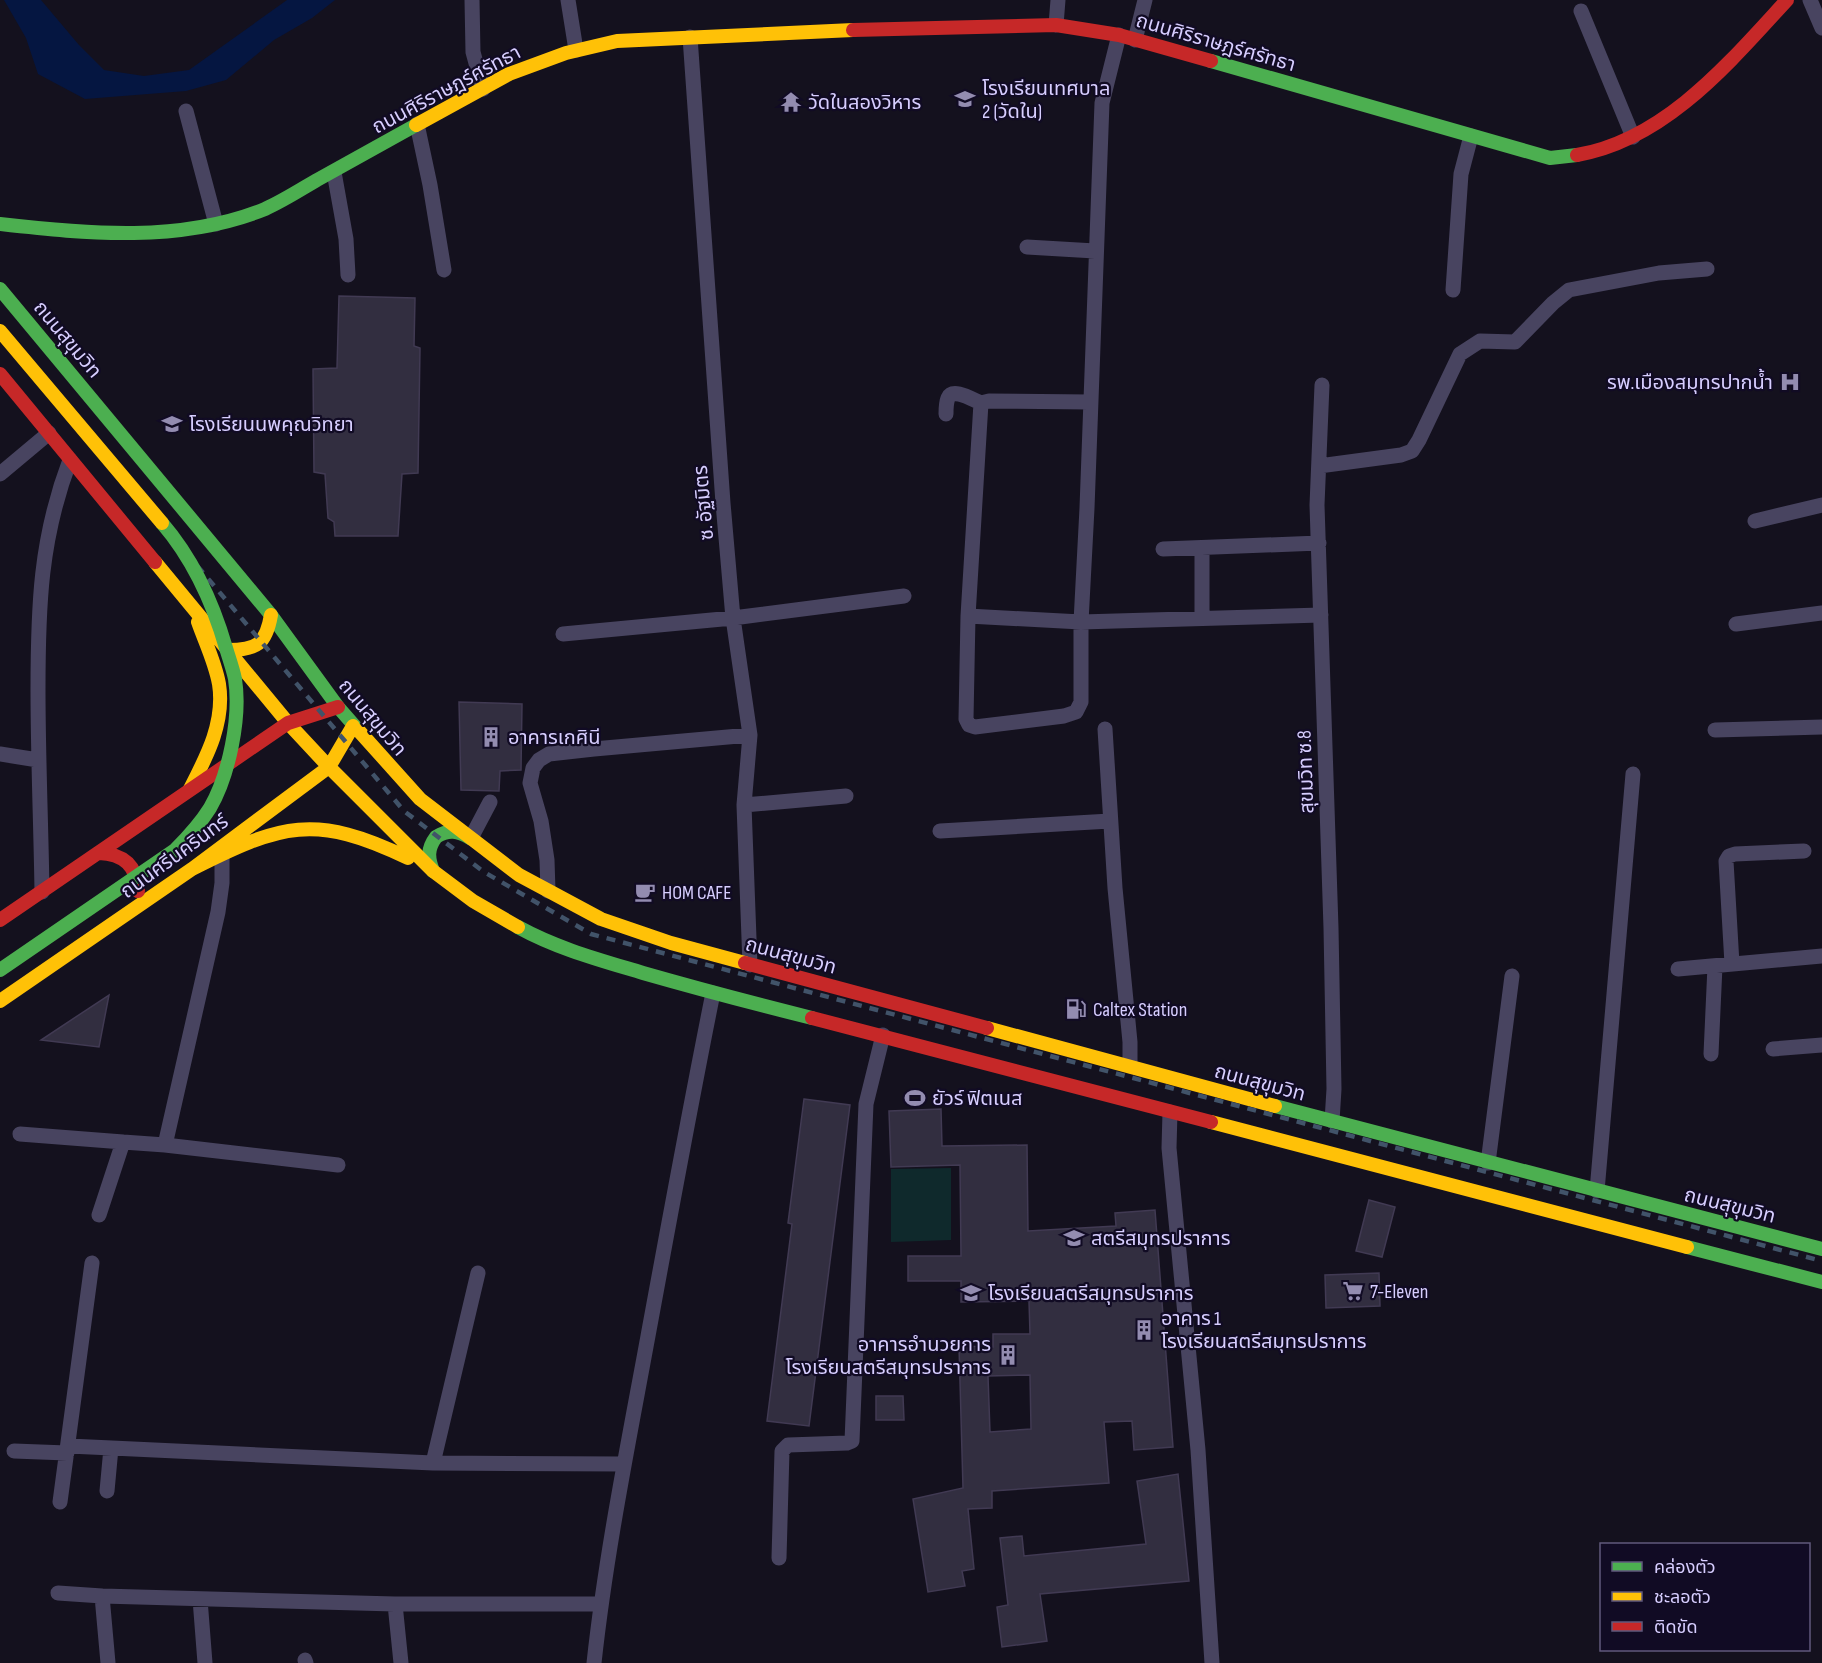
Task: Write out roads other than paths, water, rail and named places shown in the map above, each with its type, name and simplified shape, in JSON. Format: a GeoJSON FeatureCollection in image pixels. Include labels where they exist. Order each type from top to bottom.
{"type":"FeatureCollection","features":[{"type":"Feature","properties":{"kind":"main road","name":"ถนนศิริราษฎร์ศรัทธา"},"geometry":{"type":"LineString","coordinates":[[0,224],[125,233],[165,232],[216,224],[267,208],[509,74],[576,50],[617,41],[863,29],[1056,25],[1119,35],[1550,158],[1578,156],[1633,137],[1672,110],[1739,50],[1787,0]]}},
{"type":"Feature","properties":{"kind":"main road","name":"ถนนสุขุมวิท"},"geometry":{"type":"LineString","coordinates":[[0,289],[271,615],[338,707],[420,799],[519,875],[601,919],[633,931],[750,965],[1822,1249]]}},
{"type":"Feature","properties":{"kind":"main road"},"geometry":{"type":"LineString","coordinates":[[0,331],[171,533],[204,586],[228,652],[235,680],[236,711],[236,732],[230,756],[211,806],[197,827],[175,850],[0,970]]}},
{"type":"Feature","properties":{"kind":"main road"},"geometry":{"type":"LineString","coordinates":[[0,374],[288,723],[329,767],[433,871],[473,901],[540,940],[574,953],[713,993],[883,1035],[1822,1282]]}},
{"type":"Feature","properties":{"kind":"main road"},"geometry":{"type":"LineString","coordinates":[[190,789],[216,735],[220,710],[219,684],[193,607]]}},
{"type":"Feature","properties":{"kind":"main road"},"geometry":{"type":"LineString","coordinates":[[228,650],[243,650],[260,645],[268,632],[271,615]]}},
{"type":"Feature","properties":{"kind":"main road"},"geometry":{"type":"LineString","coordinates":[[0,920],[288,723],[338,707]]}},
{"type":"Feature","properties":{"kind":"main road","name":"ถนนศรีนครินทร์"},"geometry":{"type":"LineString","coordinates":[[0,1001],[192,868],[329,767],[354,726]]}},
{"type":"Feature","properties":{"kind":"main road"},"geometry":{"type":"LineString","coordinates":[[192,868],[252,840],[281,831],[315,828],[343,831],[374,841],[433,871]]}},
{"type":"Feature","properties":{"kind":"main road"},"geometry":{"type":"LineString","coordinates":[[433,871],[428,855],[433,840],[440,834],[456,831],[471,838]]}},
{"type":"Feature","properties":{"kind":"main road"},"geometry":{"type":"LineString","coordinates":[[99,854],[110,853],[120,856],[129,862],[135,871],[138,892],[127,914]]}},
{"type":"Feature","properties":{"kind":"street"},"geometry":{"type":"LineString","coordinates":[[472,0],[473,52],[483,89]]}},
{"type":"Feature","properties":{"kind":"street"},"geometry":{"type":"LineString","coordinates":[[568,0],[576,50]]}},
{"type":"Feature","properties":{"kind":"street"},"geometry":{"type":"LineString","coordinates":[[1056,25],[1058,0]]}},
{"type":"Feature","properties":{"kind":"street"},"geometry":{"type":"LineString","coordinates":[[1135,40],[1145,0]]}},
{"type":"Feature","properties":{"kind":"street"},"geometry":{"type":"LineString","coordinates":[[1810,0],[1822,28]]}},
{"type":"Feature","properties":{"kind":"street"},"geometry":{"type":"LineString","coordinates":[[1581,11],[1633,137]]}},
{"type":"Feature","properties":{"kind":"street"},"geometry":{"type":"LineString","coordinates":[[981,403],[968,616],[966,719],[969,725],[975,727],[1064,716],[1076,712],[1081,702],[1081,622],[1102,103],[1119,35]]}},
{"type":"Feature","properties":{"kind":"street","name":"ซ. อัฐมิตร"},"geometry":{"type":"LineString","coordinates":[[690,37],[733,618],[750,735],[744,805],[750,965]]}},
{"type":"Feature","properties":{"kind":"street"},"geometry":{"type":"LineString","coordinates":[[186,111],[216,224]]}},
{"type":"Feature","properties":{"kind":"street"},"geometry":{"type":"LineString","coordinates":[[417,124],[444,270]]}},
{"type":"Feature","properties":{"kind":"street"},"geometry":{"type":"LineString","coordinates":[[1453,290],[1461,174],[1471,136]]}},
{"type":"Feature","properties":{"kind":"street"},"geometry":{"type":"LineString","coordinates":[[334,172],[344,228],[348,275]]}},
{"type":"Feature","properties":{"kind":"street"},"geometry":{"type":"LineString","coordinates":[[1027,248],[1095,251]]}},
{"type":"Feature","properties":{"kind":"street"},"geometry":{"type":"LineString","coordinates":[[1318,466],[1401,455],[1412,451],[1460,354],[1480,341],[1515,342],[1552,303],[1569,290],[1659,273],[1707,269]]}},
{"type":"Feature","properties":{"kind":"street","name":"สุขมวิท ซ.8"},"geometry":{"type":"LineString","coordinates":[[1322,385],[1318,466],[1319,543],[1331,928],[1334,1089],[1332,1121]]}},
{"type":"Feature","properties":{"kind":"street"},"geometry":{"type":"LineString","coordinates":[[946,414],[948,398],[957,393],[981,403],[989,401],[1090,402]]}},
{"type":"Feature","properties":{"kind":"street"},"geometry":{"type":"LineString","coordinates":[[0,474],[49,432]]}},
{"type":"Feature","properties":{"kind":"street"},"geometry":{"type":"LineString","coordinates":[[42,892],[38,760],[38,617],[48,530],[70,460]]}},
{"type":"Feature","properties":{"kind":"street"},"geometry":{"type":"LineString","coordinates":[[1755,521],[1822,505]]}},
{"type":"Feature","properties":{"kind":"street"},"geometry":{"type":"LineString","coordinates":[[1162,549],[1319,543]]}},
{"type":"Feature","properties":{"kind":"street"},"geometry":{"type":"LineString","coordinates":[[1202,548],[1202,618]]}},
{"type":"Feature","properties":{"kind":"street"},"geometry":{"type":"LineString","coordinates":[[563,634],[733,618],[904,596]]}},
{"type":"Feature","properties":{"kind":"street"},"geometry":{"type":"LineString","coordinates":[[1736,624],[1822,613]]}},
{"type":"Feature","properties":{"kind":"street"},"geometry":{"type":"LineString","coordinates":[[968,616],[1081,622],[1321,615]]}},
{"type":"Feature","properties":{"kind":"street"},"geometry":{"type":"LineString","coordinates":[[1714,730],[1822,727]]}},
{"type":"Feature","properties":{"kind":"street"},"geometry":{"type":"LineString","coordinates":[[1105,729],[1110,821],[1130,1042],[1130,1066]]}},
{"type":"Feature","properties":{"kind":"street"},"geometry":{"type":"LineString","coordinates":[[548,891],[542,820],[530,783],[533,768],[539,760],[549,754],[750,735]]}},
{"type":"Feature","properties":{"kind":"street"},"geometry":{"type":"LineString","coordinates":[[0,754],[38,760]]}},
{"type":"Feature","properties":{"kind":"street"},"geometry":{"type":"LineString","coordinates":[[1597,1191],[1633,774]]}},
{"type":"Feature","properties":{"kind":"street"},"geometry":{"type":"LineString","coordinates":[[744,805],[846,796]]}},
{"type":"Feature","properties":{"kind":"street"},"geometry":{"type":"LineString","coordinates":[[471,838],[489,802]]}},
{"type":"Feature","properties":{"kind":"street"},"geometry":{"type":"LineString","coordinates":[[940,831],[1110,821]]}},
{"type":"Feature","properties":{"kind":"street"},"geometry":{"type":"LineString","coordinates":[[1732,964],[1726,861],[1729,856],[1804,851]]}},
{"type":"Feature","properties":{"kind":"street"},"geometry":{"type":"LineString","coordinates":[[165,1145],[218,912],[222,883],[222,855]]}},
{"type":"Feature","properties":{"kind":"street"},"geometry":{"type":"LineString","coordinates":[[1678,969],[1822,956]]}},
{"type":"Feature","properties":{"kind":"street"},"geometry":{"type":"LineString","coordinates":[[1711,1054],[1715,966]]}},
{"type":"Feature","properties":{"kind":"street"},"geometry":{"type":"LineString","coordinates":[[1488,1162],[1512,976]]}},
{"type":"Feature","properties":{"kind":"street"},"geometry":{"type":"LineString","coordinates":[[594,1663],[600,1604],[623,1464],[713,993]]}},
{"type":"Feature","properties":{"kind":"street"},"geometry":{"type":"LineString","coordinates":[[778,1558],[782,1452],[788,1445],[852,1441],[866,1104],[883,1035]]}},
{"type":"Feature","properties":{"kind":"street"},"geometry":{"type":"LineString","coordinates":[[1773,1049],[1822,1045]]}},
{"type":"Feature","properties":{"kind":"street"},"geometry":{"type":"LineString","coordinates":[[1170,1112],[1169,1148],[1198,1450],[1212,1663]]}},
{"type":"Feature","properties":{"kind":"street"},"geometry":{"type":"LineString","coordinates":[[20,1134],[165,1145],[338,1165]]}},
{"type":"Feature","properties":{"kind":"street"},"geometry":{"type":"LineString","coordinates":[[99,1215],[123,1142]]}},
{"type":"Feature","properties":{"kind":"street"},"geometry":{"type":"LineString","coordinates":[[60,1502],[92,1263]]}},
{"type":"Feature","properties":{"kind":"street"},"geometry":{"type":"LineString","coordinates":[[433,1463],[478,1273]]}},
{"type":"Feature","properties":{"kind":"street"},"geometry":{"type":"LineString","coordinates":[[14,1451],[111,1448],[433,1463],[623,1464]]}},
{"type":"Feature","properties":{"kind":"street"},"geometry":{"type":"LineString","coordinates":[[107,1491],[111,1448]]}},
{"type":"Feature","properties":{"kind":"street"},"geometry":{"type":"LineString","coordinates":[[58,1593],[395,1604],[600,1604]]}},
{"type":"Feature","properties":{"kind":"street"},"geometry":{"type":"LineString","coordinates":[[102,1596],[108,1663]]}},
{"type":"Feature","properties":{"kind":"street"},"geometry":{"type":"LineString","coordinates":[[200,1599],[205,1663]]}},
{"type":"Feature","properties":{"kind":"street"},"geometry":{"type":"LineString","coordinates":[[395,1604],[401,1663]]}},
{"type":"Feature","properties":{"kind":"water"},"geometry":{"type":"Polygon","coordinates":[[[4,0],[41,0],[79,45],[104,70],[144,76],[189,70],[287,0],[335,0],[312,18],[274,40],[226,80],[186,91],[85,99],[38,74],[26,38],[4,0]]]}},
{"type":"Feature","properties":{"kind":"railway"},"geometry":{"type":"LineString","coordinates":[[0,332],[404,811],[484,872],[591,934],[1822,1261]]}},
{"type":"Feature","properties":{"kind":"place","name":"โรงเรียนเทศบาล 2 (วัดใน)"},"geometry":{"type":"Point","coordinates":[965,99]}},
{"type":"Feature","properties":{"kind":"place","name":"วัดในสองวิหาร"},"geometry":{"type":"Point","coordinates":[791,102]}},
{"type":"Feature","properties":{"kind":"place","name":"รพ.เมืองสมุทรปากน้ำ"},"geometry":{"type":"Point","coordinates":[1790,382]}},
{"type":"Feature","properties":{"kind":"place","name":"โรงเรียนนพคุณวิทยา"},"geometry":{"type":"Point","coordinates":[172,424]}},
{"type":"Feature","properties":{"kind":"place","name":"อาคารเกศินี"},"geometry":{"type":"Point","coordinates":[491,737]}},
{"type":"Feature","properties":{"kind":"place","name":"HOM CAFE"},"geometry":{"type":"Point","coordinates":[645,892]}},
{"type":"Feature","properties":{"kind":"place","name":"Caltex Station"},"geometry":{"type":"Point","coordinates":[1076,1009]}},
{"type":"Feature","properties":{"kind":"place","name":"ยัวร์ ฟิตเนส"},"geometry":{"type":"Point","coordinates":[915,1098]}},
{"type":"Feature","properties":{"kind":"place","name":"สตรีสมุทรปราการ"},"geometry":{"type":"Point","coordinates":[1074,1238]}},
{"type":"Feature","properties":{"kind":"place","name":"7-Eleven"},"geometry":{"type":"Point","coordinates":[1353,1291]}},
{"type":"Feature","properties":{"kind":"place","name":"โรงเรียนสตรีสมุทรปราการ"},"geometry":{"type":"Point","coordinates":[971,1293]}},
{"type":"Feature","properties":{"kind":"place","name":"อาคาร 1 โรงเรียนสตรีสมุทรปราการ"},"geometry":{"type":"Point","coordinates":[1144,1330]}},
{"type":"Feature","properties":{"kind":"place","name":"อาคารอำนวยการ โรงเรียนสตรีสมุทรปราการ"},"geometry":{"type":"Point","coordinates":[1008,1355]}}]}
